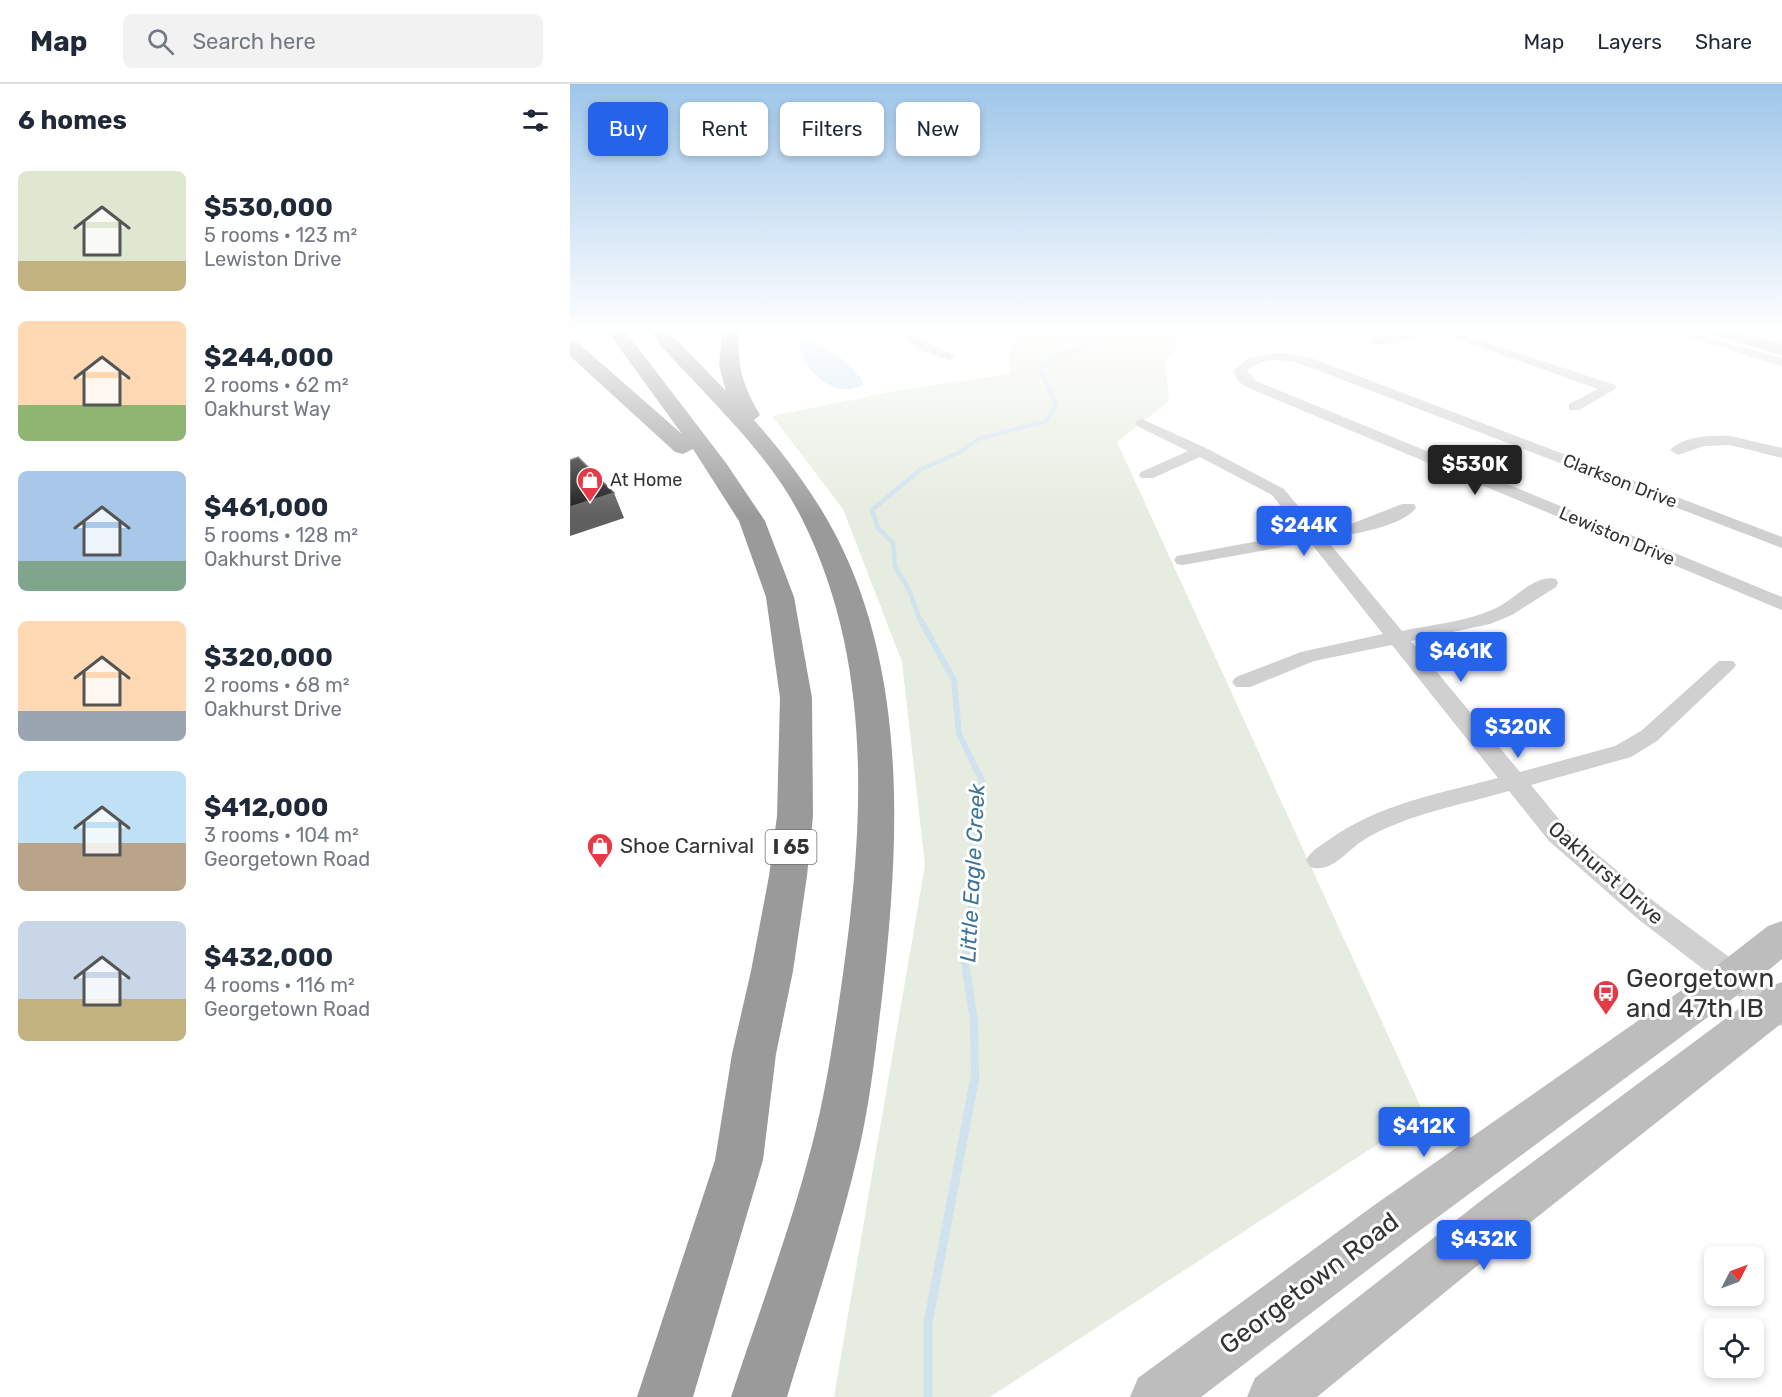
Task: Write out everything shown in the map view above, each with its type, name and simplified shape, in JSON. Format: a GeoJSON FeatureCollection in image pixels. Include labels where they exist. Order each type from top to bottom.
{"type":"FeatureCollection","features":[{"type":"Feature","properties":{"kind":"highway"},"geometry":{"type":"LineString","coordinates":[[624,393],[656,421],[704,471],[744,525],[777,587]]}},
{"type":"Feature","properties":{"kind":"highway","name":"I 65"},"geometry":{"type":"LineString","coordinates":[[662,393],[734,491],[760,539],[777,587],[792,657],[797,729],[795,816],[788,876],[774,963],[754,1054],[739,1160],[665,1397]]}},
{"type":"Feature","properties":{"kind":"highway"},"geometry":{"type":"LineString","coordinates":[[714,393],[783,470]]}},
{"type":"Feature","properties":{"kind":"highway"},"geometry":{"type":"LineString","coordinates":[[737,393],[824,535],[843,582],[859,635],[871,713],[875,775],[875,851],[859,1014],[832,1163],[759,1397]]}},
{"type":"Feature","properties":{"kind":"main road","name":"Georgetown Road"},"geometry":{"type":"LineString","coordinates":[[1274,1397],[1504,1213],[1765,997],[1782,937]]}},
{"type":"Feature","properties":{"kind":"main road","name":"Georgetown Road"},"geometry":{"type":"LineString","coordinates":[[1157,1397],[1390,1223],[1765,997]]}},
{"type":"Feature","properties":{"kind":"street","name":"Lewiston Drive"},"geometry":{"type":"LineString","coordinates":[[1274,393],[1782,604]]}},
{"type":"Feature","properties":{"kind":"street","name":"Clarkson Drive"},"geometry":{"type":"LineString","coordinates":[[1390,393],[1782,543]]}},
{"type":"Feature","properties":{"kind":"street"},"geometry":{"type":"LineString","coordinates":[[1574,407],[1600,393]]}},
{"type":"Feature","properties":{"kind":"street","name":"Oakhurst Drive"},"geometry":{"type":"LineString","coordinates":[[1142,423],[1270,486],[1316,537],[1547,823],[1577,853],[1765,997]]}},
{"type":"Feature","properties":{"kind":"street"},"geometry":{"type":"LineString","coordinates":[[1678,450],[1702,441],[1726,440],[1745,442],[1782,453]]}},
{"type":"Feature","properties":{"kind":"street"},"geometry":{"type":"LineString","coordinates":[[1147,475],[1201,452]]}},
{"type":"Feature","properties":{"kind":"street"},"geometry":{"type":"LineString","coordinates":[[1183,560],[1316,537],[1368,525],[1408,507]]}},
{"type":"Feature","properties":{"kind":"street"},"geometry":{"type":"LineString","coordinates":[[1243,682],[1301,658],[1483,620],[1505,611],[1549,583]]}},
{"type":"Feature","properties":{"kind":"street"},"geometry":{"type":"LineString","coordinates":[[1319,860],[1349,838],[1385,818],[1514,781],[1597,761],[1635,746],[1654,732],[1726,664]]}},
{"type":"Feature","properties":{"kind":"shaded area"},"geometry":{"type":"Polygon","coordinates":[[[885,393],[1168,393],[1169,401],[1117,442],[1424,1114],[990,1397],[834,1397],[925,865],[902,662],[843,509],[772,416],[885,393]]]}},
{"type":"Feature","properties":{"kind":"building"},"geometry":{"type":"Polygon","coordinates":[[[578,457],[614,493],[570,507],[570,460],[578,457]]]}},
{"type":"Feature","properties":{"kind":"waterway","name":"Little Eagle Creek"},"geometry":{"type":"LineString","coordinates":[[939,461],[959,453],[978,439],[1047,421],[1056,404],[1051,393]]}},
{"type":"Feature","properties":{"kind":"waterway","name":"Little Eagle Creek"},"geometry":{"type":"LineString","coordinates":[[921,623],[909,590],[895,566],[893,543],[878,528],[872,510],[921,469],[943,460]]}},
{"type":"Feature","properties":{"kind":"waterway","name":"Little Eagle Creek"},"geometry":{"type":"LineString","coordinates":[[921,621],[954,680],[959,734],[982,781],[972,825]]}},
{"type":"Feature","properties":{"kind":"waterway","name":"Little Eagle Creek"},"geometry":{"type":"LineString","coordinates":[[972,825],[976,877],[965,962],[974,1021],[975,1077]]}},
{"type":"Feature","properties":{"kind":"waterway","name":"Little Eagle Creek"},"geometry":{"type":"LineString","coordinates":[[928,1397],[928,1323],[975,1077]]}},
{"type":"Feature","properties":{"kind":"place","name":"At Home"},"geometry":{"type":"Point","coordinates":[590,503]}},
{"type":"Feature","properties":{"kind":"place","name":"Shoe Carnival"},"geometry":{"type":"Point","coordinates":[600,869]}},
{"type":"Feature","properties":{"kind":"place","name":"Georgetown and 47th IB"},"geometry":{"type":"Point","coordinates":[1606,1016]}}]}
